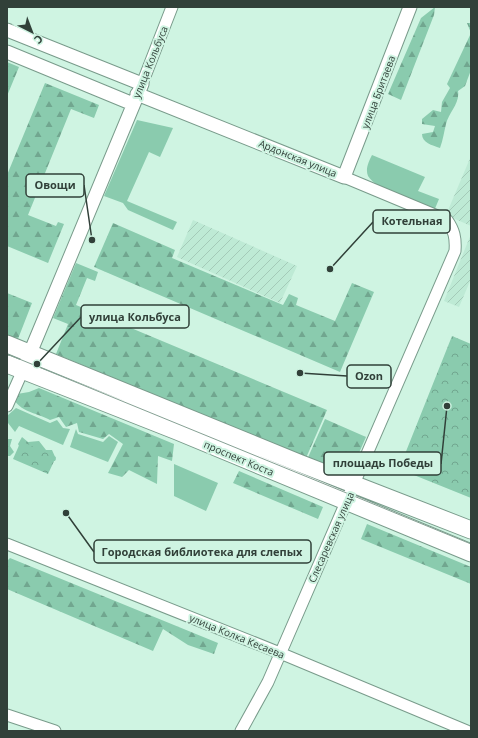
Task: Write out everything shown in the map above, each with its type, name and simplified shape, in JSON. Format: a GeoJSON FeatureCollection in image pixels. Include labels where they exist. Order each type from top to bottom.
{"type":"FeatureCollection","features":[{"type":"Feature","properties":{"kind":"main road","name":"проспект Коста"},"geometry":{"type":"LineString","coordinates":[[7,344],[299,463],[471,530]]}},
{"type":"Feature","properties":{"kind":"main road","name":"проспект Коста"},"geometry":{"type":"LineString","coordinates":[[7,364],[177,431],[471,553]]}},
{"type":"Feature","properties":{"kind":"street","name":"улица Кольбуса"},"geometry":{"type":"LineString","coordinates":[[7,406],[92,206],[172,7]]}},
{"type":"Feature","properties":{"kind":"street","name":"улица Бритаева"},"geometry":{"type":"LineString","coordinates":[[344,177],[410,7]]}},
{"type":"Feature","properties":{"kind":"street","name":"Ардонская улица"},"geometry":{"type":"LineString","coordinates":[[7,30],[137,94]]}},
{"type":"Feature","properties":{"kind":"street","name":"Ардонская улица"},"geometry":{"type":"LineString","coordinates":[[7,52],[137,94],[433,213],[447,220],[453,229]]}},
{"type":"Feature","properties":{"kind":"street","name":"Слесаревская улица"},"geometry":{"type":"LineString","coordinates":[[241,731],[268,682],[455,251],[456,240],[453,229]]}},
{"type":"Feature","properties":{"kind":"street","name":"улица Колка Кесаева"},"geometry":{"type":"LineString","coordinates":[[7,544],[280,653],[467,731]]}},
{"type":"Feature","properties":{"kind":"street"},"geometry":{"type":"LineString","coordinates":[[7,715],[55,731]]}},
{"type":"Feature","properties":{"kind":"shaded area"},"geometry":{"type":"Polygon","coordinates":[[[471,156],[471,226],[446,215],[471,156]]]}},
{"type":"Feature","properties":{"kind":"shaded area"},"geometry":{"type":"Polygon","coordinates":[[[193,220],[297,266],[280,303],[177,257],[193,220]]]}},
{"type":"Feature","properties":{"kind":"shaded area"},"geometry":{"type":"Polygon","coordinates":[[[471,234],[471,279],[459,307],[444,301],[471,234]]]}},
{"type":"Feature","properties":{"kind":"green space"},"geometry":{"type":"Polygon","coordinates":[[[435,7],[434,15],[401,100],[388,94],[421,18],[435,7]]]}},
{"type":"Feature","properties":{"kind":"green space"},"geometry":{"type":"Polygon","coordinates":[[[467,23],[471,23],[471,33],[467,23]]]}},
{"type":"Feature","properties":{"kind":"green space"},"geometry":{"type":"Polygon","coordinates":[[[471,33],[471,70],[465,86],[458,91],[456,104],[447,120],[440,148],[426,142],[422,137],[422,134],[433,132],[435,126],[422,124],[422,119],[433,110],[441,112],[442,102],[450,88],[447,84],[471,33]]]}},
{"type":"Feature","properties":{"kind":"green space"},"geometry":{"type":"Polygon","coordinates":[[[7,62],[19,67],[7,96],[7,62]]]}},
{"type":"Feature","properties":{"kind":"green space"},"geometry":{"type":"Polygon","coordinates":[[[45,83],[99,105],[94,118],[71,109],[28,215],[56,226],[58,222],[64,224],[48,263],[7,246],[7,175],[45,83]]]}},
{"type":"Feature","properties":{"kind":"green space"},"geometry":{"type":"Polygon","coordinates":[[[137,120],[173,128],[160,157],[149,152],[127,201],[177,222],[173,230],[128,210],[123,203],[104,196],[137,120]]]}},
{"type":"Feature","properties":{"kind":"green space"},"geometry":{"type":"Polygon","coordinates":[[[372,155],[425,177],[418,191],[439,199],[434,211],[398,196],[373,181],[368,176],[367,171],[372,155]]]}},
{"type":"Feature","properties":{"kind":"green space"},"geometry":{"type":"Polygon","coordinates":[[[113,223],[175,250],[172,258],[283,305],[289,294],[298,298],[296,305],[335,321],[352,283],[374,292],[340,372],[94,267],[113,223]]]}},
{"type":"Feature","properties":{"kind":"green space"},"geometry":{"type":"Polygon","coordinates":[[[76,263],[98,272],[95,281],[87,278],[76,305],[327,410],[306,458],[56,354],[68,324],[53,318],[76,263]]]}},
{"type":"Feature","properties":{"kind":"green space"},"geometry":{"type":"Polygon","coordinates":[[[7,293],[32,303],[16,344],[7,340],[7,293]]]}},
{"type":"Feature","properties":{"kind":"green space"},"geometry":{"type":"Polygon","coordinates":[[[452,336],[471,344],[471,498],[399,469],[452,336]]]}},
{"type":"Feature","properties":{"kind":"green space"},"geometry":{"type":"Polygon","coordinates":[[[39,388],[174,444],[172,461],[158,456],[157,484],[129,470],[122,477],[108,473],[123,444],[109,434],[103,439],[79,432],[77,423],[66,427],[59,417],[50,420],[22,408],[14,400],[17,394],[29,392],[39,388]]]}},
{"type":"Feature","properties":{"kind":"green space"},"geometry":{"type":"Polygon","coordinates":[[[16,408],[50,423],[57,420],[63,428],[70,429],[63,445],[19,426],[15,432],[8,423],[7,416],[16,408]]]}},
{"type":"Feature","properties":{"kind":"green space"},"geometry":{"type":"Polygon","coordinates":[[[325,419],[366,437],[347,480],[306,462],[325,419]]]}},
{"type":"Feature","properties":{"kind":"green space"},"geometry":{"type":"Polygon","coordinates":[[[76,429],[78,434],[103,442],[109,436],[118,442],[108,462],[70,447],[76,429]]]}},
{"type":"Feature","properties":{"kind":"green space"},"geometry":{"type":"Polygon","coordinates":[[[22,437],[28,442],[39,441],[46,450],[52,450],[56,459],[55,461],[50,461],[20,448],[18,444],[22,437]]]}},
{"type":"Feature","properties":{"kind":"green space"},"geometry":{"type":"Polygon","coordinates":[[[7,439],[12,439],[10,446],[14,452],[10,456],[7,456],[7,439]]]}},
{"type":"Feature","properties":{"kind":"green space"},"geometry":{"type":"Polygon","coordinates":[[[21,441],[56,457],[48,474],[13,459],[21,441]]]}},
{"type":"Feature","properties":{"kind":"green space"},"geometry":{"type":"Polygon","coordinates":[[[174,464],[218,483],[206,511],[174,496],[174,464]]]}},
{"type":"Feature","properties":{"kind":"green space"},"geometry":{"type":"Polygon","coordinates":[[[239,471],[323,507],[318,519],[233,483],[239,471]]]}},
{"type":"Feature","properties":{"kind":"green space"},"geometry":{"type":"Polygon","coordinates":[[[367,524],[471,567],[471,584],[361,539],[367,524]]]}},
{"type":"Feature","properties":{"kind":"green space"},"geometry":{"type":"Polygon","coordinates":[[[10,558],[218,643],[214,654],[188,645],[163,629],[153,651],[7,589],[7,561],[10,558]]]}},
{"type":"Feature","properties":{"kind":"tram line"},"geometry":{"type":"LineString","coordinates":[[7,354],[471,544]]}},
{"type":"Feature","properties":{"kind":"place","name":"Овощи"},"geometry":{"type":"Point","coordinates":[92,240]}},
{"type":"Feature","properties":{"kind":"place","name":"Котельная"},"geometry":{"type":"Point","coordinates":[330,269]}},
{"type":"Feature","properties":{"kind":"place","name":"улица Кольбуса"},"geometry":{"type":"Point","coordinates":[37,364]}},
{"type":"Feature","properties":{"kind":"place","name":"Ozon"},"geometry":{"type":"Point","coordinates":[300,373]}},
{"type":"Feature","properties":{"kind":"place","name":"площадь Победы"},"geometry":{"type":"Point","coordinates":[447,406]}},
{"type":"Feature","properties":{"kind":"place","name":"Городская библиотека для слепых"},"geometry":{"type":"Point","coordinates":[66,513]}}]}
